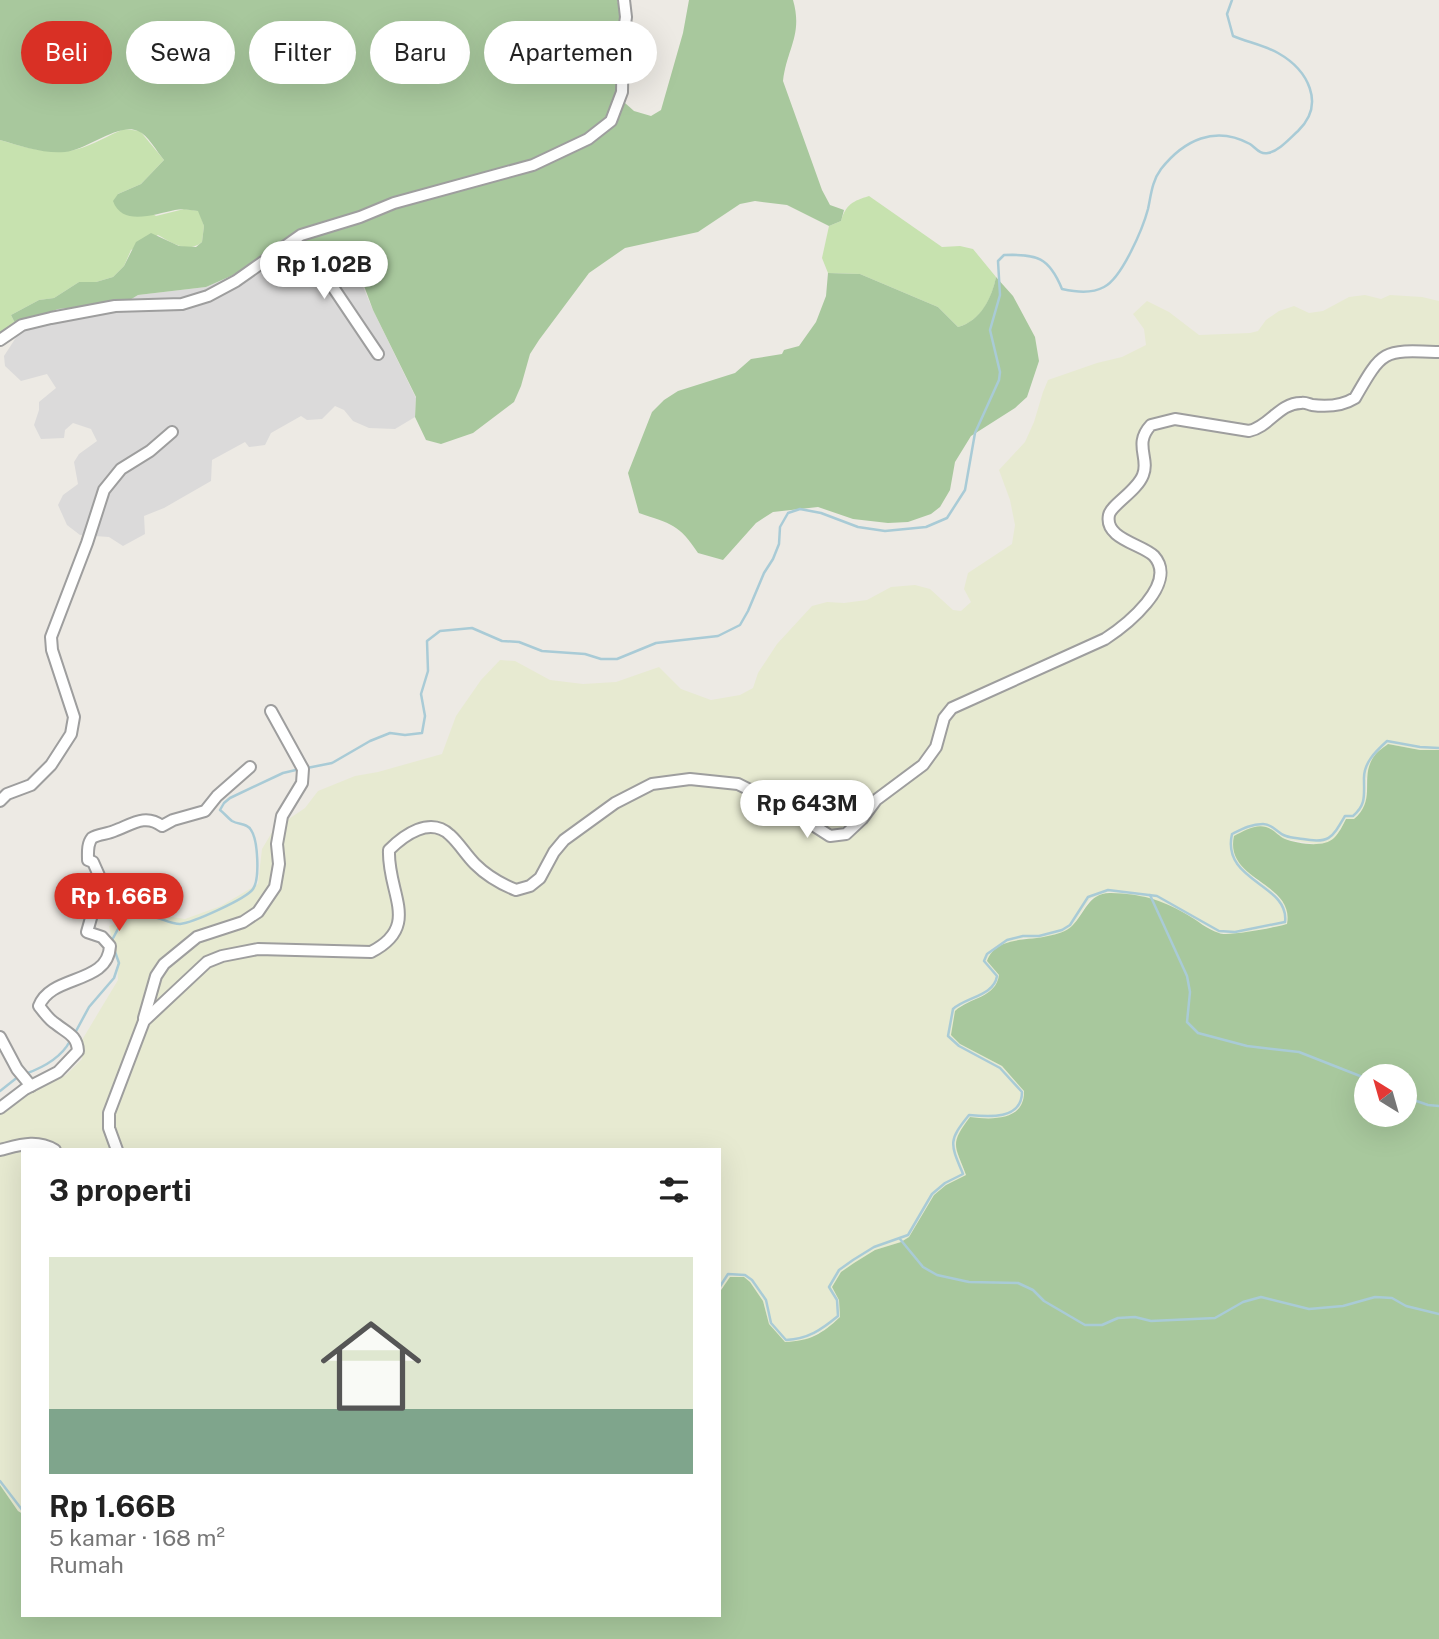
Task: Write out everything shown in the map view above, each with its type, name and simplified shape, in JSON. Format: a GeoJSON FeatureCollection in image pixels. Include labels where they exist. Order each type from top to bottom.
{"type":"FeatureCollection","features":[{"type":"Feature","properties":{"kind":"street"},"geometry":{"type":"LineString","coordinates":[[0,340],[22,325],[51,318],[115,306],[182,304],[208,296],[236,281],[301,235],[360,217],[394,203],[533,164],[588,139],[611,121],[622,92],[626,17],[624,0]]}},
{"type":"Feature","properties":{"kind":"street"},"geometry":{"type":"LineString","coordinates":[[282,248],[289,255],[312,256],[379,354]]}},
{"type":"Feature","properties":{"kind":"street"},"geometry":{"type":"LineString","coordinates":[[144,1021],[207,962],[222,956],[258,949],[371,952],[385,945],[397,932],[400,916],[388,864],[389,850],[412,831],[430,827],[448,832],[476,865],[505,886],[516,890],[530,886],[540,878],[564,840],[615,803],[652,784],[690,779],[738,784],[788,808],[830,836],[846,834],[876,800],[923,765],[936,747],[944,718],[953,708],[1105,639],[1118,631],[1142,608],[1160,580],[1158,562],[1152,554],[1124,539],[1112,529],[1108,517],[1135,489],[1145,472],[1142,442],[1151,425],[1175,419],[1249,431],[1259,429],[1283,408],[1301,402],[1315,406],[1334,406],[1355,398],[1381,358],[1391,352],[1439,352]]}},
{"type":"Feature","properties":{"kind":"street"},"geometry":{"type":"LineString","coordinates":[[0,802],[7,794],[31,785],[51,765],[71,734],[74,717],[51,650],[51,637],[104,490],[121,469],[133,463],[172,432]]}},
{"type":"Feature","properties":{"kind":"street"},"geometry":{"type":"LineString","coordinates":[[116,1148],[109,1128],[109,1113],[144,1021],[156,976],[164,964],[197,937],[243,922],[258,912],[275,887],[279,864],[277,844],[282,816],[302,783],[303,769],[302,762],[271,711]]}},
{"type":"Feature","properties":{"kind":"street"},"geometry":{"type":"LineString","coordinates":[[0,1108],[31,1086],[58,1072],[78,1051],[79,1047],[68,1031],[56,1025],[39,1006],[42,999],[56,987],[96,971],[105,963],[109,953],[110,946],[102,937],[87,932],[93,911],[93,896],[100,891],[101,880],[93,862],[88,860],[90,841],[94,836],[113,832],[133,821],[156,822],[162,827],[173,820],[205,811],[217,796],[250,767]]}},
{"type":"Feature","properties":{"kind":"street"},"geometry":{"type":"LineString","coordinates":[[0,1037],[17,1069],[31,1086]]}},
{"type":"Feature","properties":{"kind":"street"},"geometry":{"type":"LineString","coordinates":[[0,1150],[39,1143],[50,1148]]}},
{"type":"Feature","properties":{"kind":"shaded area"},"geometry":{"type":"Polygon","coordinates":[[[282,242],[306,242],[341,248],[352,261],[416,398],[415,417],[395,429],[369,428],[353,421],[344,410],[335,406],[322,419],[307,420],[301,416],[271,433],[265,445],[249,447],[245,442],[212,460],[211,481],[164,508],[144,516],[145,534],[123,546],[109,537],[80,535],[67,525],[58,505],[63,495],[78,484],[74,462],[79,454],[97,441],[91,429],[73,423],[65,430],[64,438],[41,439],[34,425],[39,402],[56,388],[47,374],[21,381],[5,366],[4,356],[17,336],[16,325],[58,309],[91,306],[107,314],[138,295],[206,287],[231,276],[270,247],[282,242]]]}},
{"type":"Feature","properties":{"kind":"green space"},"geometry":{"type":"Polygon","coordinates":[[[0,0],[617,0],[623,21],[484,21],[484,84],[625,84],[625,103],[634,111],[651,116],[661,110],[683,33],[689,0],[793,0],[796,12],[795,32],[783,81],[822,190],[830,205],[844,210],[841,221],[829,226],[787,205],[755,201],[740,204],[698,232],[625,248],[589,273],[539,340],[530,354],[514,402],[473,433],[441,444],[426,440],[415,417],[416,397],[373,310],[360,275],[341,248],[306,242],[282,243],[270,247],[231,276],[206,287],[138,295],[107,314],[91,306],[58,309],[16,325],[11,315],[39,300],[54,298],[79,282],[96,282],[113,277],[124,266],[136,242],[151,233],[179,246],[196,247],[202,242],[204,226],[198,211],[178,209],[140,217],[124,214],[117,209],[113,201],[118,194],[141,184],[164,160],[149,140],[138,131],[122,130],[65,152],[41,151],[0,140],[0,0]]]}},
{"type":"Feature","properties":{"kind":"green space"},"geometry":{"type":"Polygon","coordinates":[[[124,129],[140,131],[164,160],[141,184],[118,194],[156,216],[184,209],[199,211],[204,226],[202,242],[186,247],[158,235],[131,250],[124,266],[113,277],[96,282],[79,282],[54,298],[39,300],[11,315],[16,325],[0,334],[0,140],[58,152],[78,149],[124,129]]]}},
{"type":"Feature","properties":{"kind":"green space"},"geometry":{"type":"Polygon","coordinates":[[[869,196],[942,247],[960,246],[973,249],[996,277],[984,308],[973,320],[958,327],[938,307],[860,274],[828,273],[822,258],[829,226],[841,221],[851,204],[869,196]]]}},
{"type":"Feature","properties":{"kind":"green space"},"geometry":{"type":"Polygon","coordinates":[[[828,273],[860,274],[938,307],[958,327],[979,314],[992,292],[996,277],[1013,296],[1035,337],[1039,361],[1027,397],[1015,408],[971,436],[955,462],[950,490],[940,507],[931,514],[908,522],[888,523],[853,519],[818,507],[773,512],[756,523],[723,560],[698,553],[679,530],[639,513],[628,473],[652,412],[678,391],[735,373],[751,359],[782,354],[784,350],[799,346],[816,322],[826,296],[828,273]]]}},
{"type":"Feature","properties":{"kind":"green space"},"geometry":{"type":"Polygon","coordinates":[[[1365,295],[1381,299],[1390,295],[1439,301],[1439,750],[1420,750],[1388,744],[1375,755],[1366,779],[1367,804],[1354,819],[1346,819],[1335,838],[1327,843],[1284,839],[1270,828],[1253,878],[1268,887],[1286,905],[1289,914],[1287,924],[1236,934],[1218,933],[1173,907],[1132,895],[1108,892],[1090,899],[1072,927],[1039,939],[1023,938],[987,961],[999,975],[998,985],[990,992],[960,1006],[960,1044],[1002,1066],[1024,1091],[1024,1101],[1018,1109],[1003,1119],[970,1118],[958,1155],[966,1175],[946,1185],[934,1195],[909,1237],[875,1250],[841,1272],[832,1287],[839,1299],[840,1317],[826,1329],[803,1341],[785,1342],[778,1336],[769,1324],[763,1301],[750,1282],[721,1289],[721,1148],[21,1148],[21,1513],[18,1511],[0,1485],[0,1109],[66,1075],[82,1059],[82,1040],[118,980],[117,960],[109,926],[145,913],[185,919],[221,906],[258,884],[262,849],[274,829],[305,808],[318,791],[355,776],[442,754],[456,716],[481,680],[500,660],[515,661],[550,680],[583,684],[616,682],[659,667],[681,689],[711,700],[740,695],[753,688],[758,673],[777,644],[812,606],[827,602],[867,600],[891,587],[915,585],[930,589],[953,610],[961,611],[971,602],[964,589],[968,573],[1012,544],[1015,525],[1010,500],[999,470],[1025,442],[1048,380],[1122,357],[1146,345],[1144,329],[1133,314],[1147,301],[1169,312],[1199,335],[1258,331],[1266,320],[1279,311],[1294,306],[1309,313],[1323,311],[1349,297],[1365,295]]]}},
{"type":"Feature","properties":{"kind":"green space"},"geometry":{"type":"Polygon","coordinates":[[[1388,744],[1420,750],[1439,750],[1439,1639],[0,1639],[0,1485],[21,1513],[21,1617],[721,1617],[721,1290],[730,1277],[744,1277],[750,1282],[763,1301],[769,1324],[785,1342],[815,1336],[827,1328],[840,1317],[839,1300],[832,1287],[841,1272],[875,1250],[909,1237],[934,1195],[946,1185],[966,1175],[956,1145],[959,1134],[970,1117],[1006,1116],[1019,1108],[1023,1101],[1024,1091],[1002,1066],[960,1044],[951,1035],[955,1011],[988,993],[997,983],[999,975],[987,961],[991,953],[1005,943],[1067,930],[1092,900],[1111,893],[1159,901],[1211,930],[1224,934],[1287,924],[1287,910],[1281,899],[1239,863],[1234,851],[1234,836],[1250,828],[1262,826],[1285,839],[1297,842],[1318,844],[1330,841],[1338,834],[1346,819],[1354,819],[1365,804],[1370,763],[1388,744]]]}},
{"type":"Feature","properties":{"kind":"waterway"},"geometry":{"type":"LineString","coordinates":[[307,768],[332,763],[390,733],[422,733],[425,716],[421,694],[428,671],[427,641],[440,631],[472,628],[502,641],[519,642],[542,651],[617,659],[656,643],[718,636],[740,625],[773,559],[779,544],[780,527],[788,513],[800,509],[821,513],[858,527],[885,531],[926,527],[947,518],[965,490],[975,433],[999,380],[1000,372],[990,330],[1000,295],[998,261],[1004,255],[1025,255],[1047,264],[1062,289],[1089,292],[1104,287],[1118,274],[1137,240],[1158,174],[1180,150],[1201,139],[1225,136],[1237,138],[1260,152],[1268,153],[1284,144],[1306,121],[1312,99],[1305,78],[1289,60],[1278,53],[1233,36],[1227,14],[1232,0]]}},
{"type":"Feature","properties":{"kind":"waterway"},"geometry":{"type":"LineString","coordinates":[[721,1285],[728,1274],[745,1275],[752,1280],[766,1300],[771,1323],[786,1340],[808,1336],[838,1316],[837,1300],[829,1287],[839,1270],[874,1247],[908,1235],[932,1194],[945,1183],[963,1174],[953,1143],[957,1131],[969,1115],[994,1116],[1010,1112],[1021,1101],[1022,1092],[1000,1068],[959,1046],[948,1036],[953,1009],[985,992],[995,983],[997,976],[984,961],[987,954],[1007,940],[1062,930],[1070,925],[1088,897],[1108,890],[1157,896],[1219,931],[1235,932],[1285,922],[1284,909],[1277,899],[1236,863],[1231,850],[1232,834],[1263,824],[1270,825],[1288,837],[1319,841],[1329,838],[1345,816],[1353,816],[1360,808],[1368,763],[1387,741],[1439,748]]}},
{"type":"Feature","properties":{"kind":"waterway"},"geometry":{"type":"LineString","coordinates":[[111,942],[126,918],[154,917],[180,924],[218,910],[253,889],[257,877],[257,850],[251,830],[232,821],[220,810],[230,798],[283,773],[300,769]]}},
{"type":"Feature","properties":{"kind":"waterway"},"geometry":{"type":"LineString","coordinates":[[1150,895],[1187,976],[1190,992],[1187,1022],[1198,1033],[1247,1046],[1299,1052],[1354,1074]]}},
{"type":"Feature","properties":{"kind":"waterway"},"geometry":{"type":"LineString","coordinates":[[75,1033],[89,1007],[114,978],[119,963],[114,949]]}},
{"type":"Feature","properties":{"kind":"waterway"},"geometry":{"type":"LineString","coordinates":[[25,1074],[50,1062],[70,1041]]}},
{"type":"Feature","properties":{"kind":"waterway"},"geometry":{"type":"LineString","coordinates":[[0,1091],[19,1076]]}},
{"type":"Feature","properties":{"kind":"waterway"},"geometry":{"type":"LineString","coordinates":[[1418,1102],[1439,1106]]}},
{"type":"Feature","properties":{"kind":"waterway"},"geometry":{"type":"LineString","coordinates":[[900,1239],[923,1267],[937,1275],[969,1282],[1018,1283],[1085,1325],[1102,1325],[1118,1318],[1135,1317],[1151,1321],[1215,1318],[1243,1302],[1261,1297],[1309,1309],[1343,1306],[1375,1297],[1392,1298],[1406,1306],[1439,1314]]}},
{"type":"Feature","properties":{"kind":"waterway"},"geometry":{"type":"LineString","coordinates":[[0,1481],[21,1508]]}}]}
